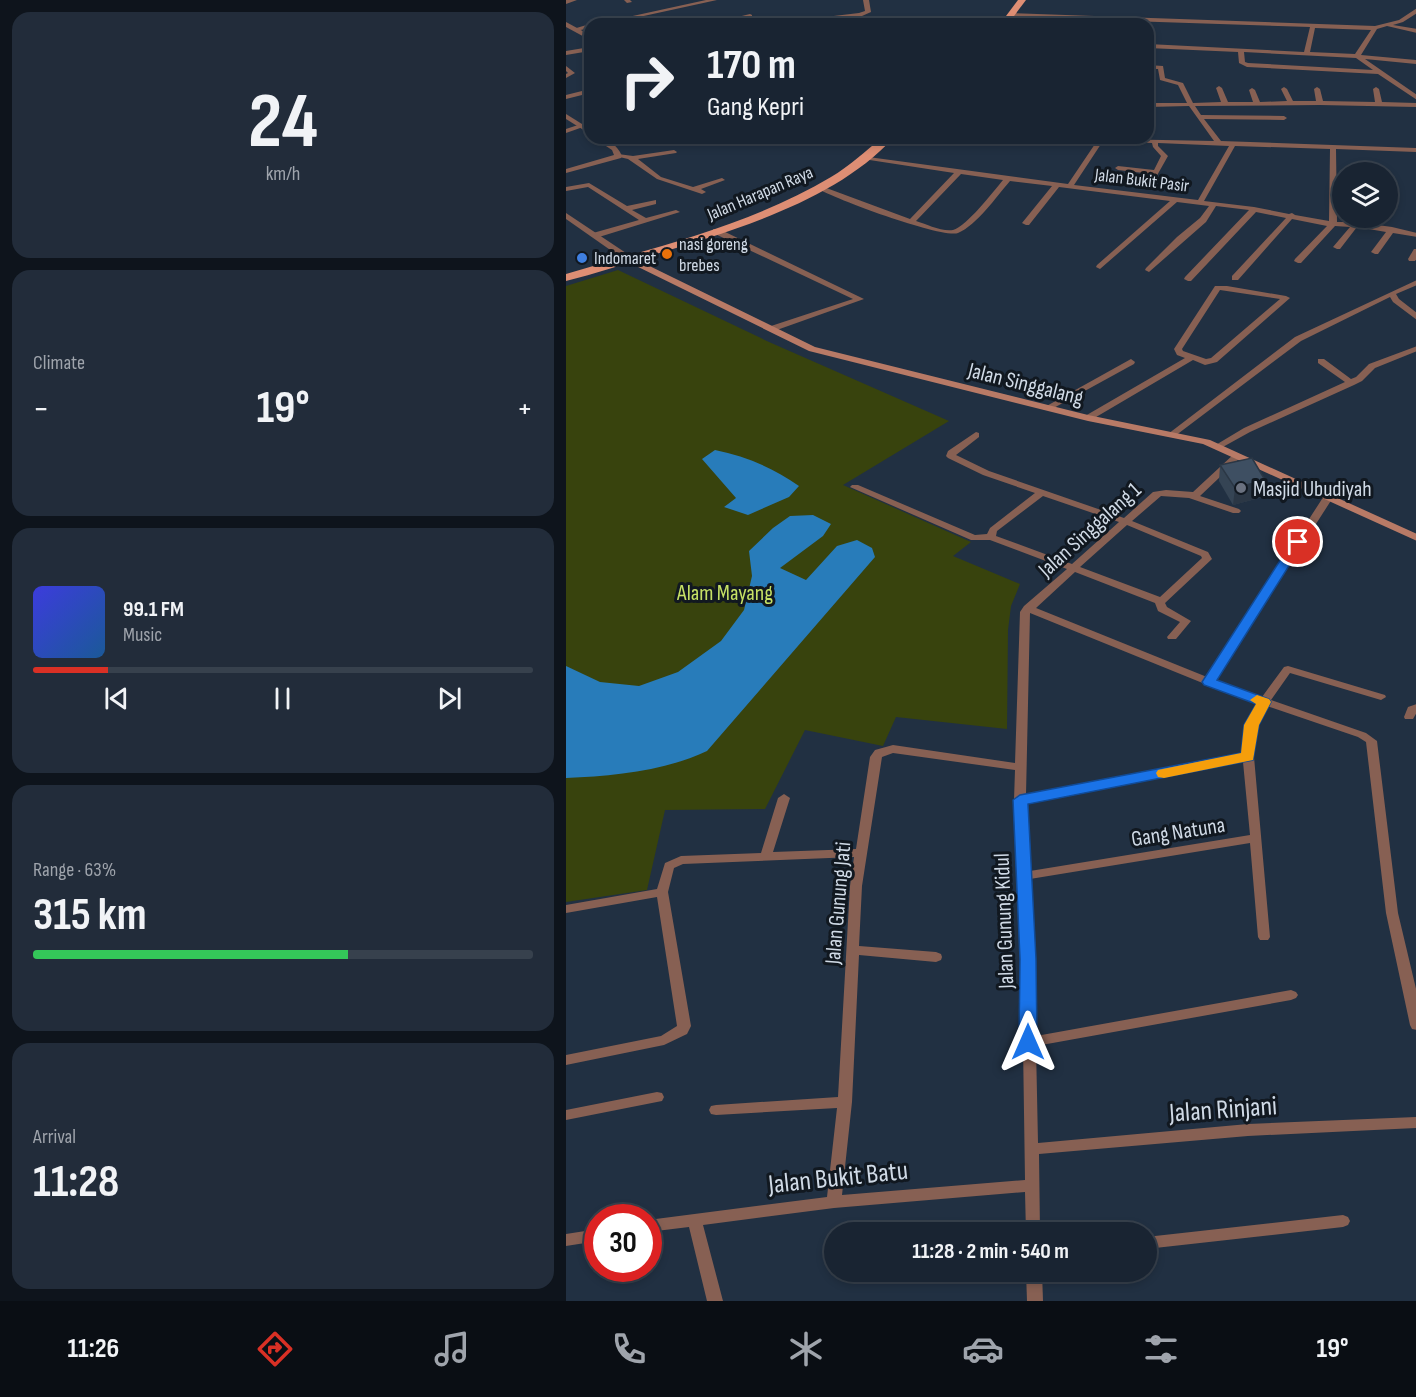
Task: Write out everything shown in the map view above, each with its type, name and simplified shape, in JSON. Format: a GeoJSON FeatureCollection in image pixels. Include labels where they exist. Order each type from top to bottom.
{"type":"FeatureCollection","features":[{"type":"Feature","properties":{"kind":"main road"},"geometry":{"type":"LineString","coordinates":[[1008,18],[1022,0]]}},
{"type":"Feature","properties":{"kind":"main road","name":"Jalan Harapan Raya"},"geometry":{"type":"LineString","coordinates":[[566,278],[716,231],[819,187],[835,178],[880,144]]}},
{"type":"Feature","properties":{"kind":"main road","name":"Jalan Singgalang"},"geometry":{"type":"LineString","coordinates":[[629,259],[818,351],[1088,418],[1172,434],[1218,446],[1327,499],[1416,538]]}},
{"type":"Feature","properties":{"kind":"street"},"geometry":{"type":"LineString","coordinates":[[566,2],[574,0]]}},
{"type":"Feature","properties":{"kind":"street"},"geometry":{"type":"LineString","coordinates":[[668,9],[665,3],[680,0]]}},
{"type":"Feature","properties":{"kind":"street"},"geometry":{"type":"LineString","coordinates":[[627,18],[694,2],[714,0]]}},
{"type":"Feature","properties":{"kind":"street"},"geometry":{"type":"LineString","coordinates":[[834,18],[868,12],[866,0]]}},
{"type":"Feature","properties":{"kind":"street"},"geometry":{"type":"LineString","coordinates":[[1154,22],[1375,28],[1401,21],[1416,10]]}},
{"type":"Feature","properties":{"kind":"street"},"geometry":{"type":"LineString","coordinates":[[1010,15],[1068,18]]}},
{"type":"Feature","properties":{"kind":"street"},"geometry":{"type":"LineString","coordinates":[[740,18],[750,16]]}},
{"type":"Feature","properties":{"kind":"street"},"geometry":{"type":"LineString","coordinates":[[566,24],[584,35]]}},
{"type":"Feature","properties":{"kind":"street"},"geometry":{"type":"LineString","coordinates":[[1299,68],[1313,25]]}},
{"type":"Feature","properties":{"kind":"street"},"geometry":{"type":"LineString","coordinates":[[1386,25],[1416,31]]}},
{"type":"Feature","properties":{"kind":"street"},"geometry":{"type":"LineString","coordinates":[[576,30],[584,28]]}},
{"type":"Feature","properties":{"kind":"street"},"geometry":{"type":"LineString","coordinates":[[1356,56],[1375,28]]}},
{"type":"Feature","properties":{"kind":"street"},"geometry":{"type":"LineString","coordinates":[[1154,46],[1273,51],[1416,62]]}},
{"type":"Feature","properties":{"kind":"street"},"geometry":{"type":"LineString","coordinates":[[566,53],[584,50]]}},
{"type":"Feature","properties":{"kind":"street"},"geometry":{"type":"LineString","coordinates":[[1241,50],[1244,64],[1379,72]]}},
{"type":"Feature","properties":{"kind":"street"},"geometry":{"type":"LineString","coordinates":[[1273,51],[1273,67]]}},
{"type":"Feature","properties":{"kind":"street"},"geometry":{"type":"LineString","coordinates":[[1333,55],[1335,70]]}},
{"type":"Feature","properties":{"kind":"street"},"geometry":{"type":"LineString","coordinates":[[1356,56],[1416,98]]}},
{"type":"Feature","properties":{"kind":"street"},"geometry":{"type":"LineString","coordinates":[[1154,67],[1161,67],[1162,79],[1181,84],[1199,117],[1219,143]]}},
{"type":"Feature","properties":{"kind":"street"},"geometry":{"type":"LineString","coordinates":[[566,68],[572,73],[566,76]]}},
{"type":"Feature","properties":{"kind":"street"},"geometry":{"type":"LineString","coordinates":[[1219,88],[1225,104]]}},
{"type":"Feature","properties":{"kind":"street"},"geometry":{"type":"LineString","coordinates":[[1284,89],[1291,103]]}},
{"type":"Feature","properties":{"kind":"street"},"geometry":{"type":"LineString","coordinates":[[1317,89],[1320,103]]}},
{"type":"Feature","properties":{"kind":"street"},"geometry":{"type":"LineString","coordinates":[[1376,89],[1379,104]]}},
{"type":"Feature","properties":{"kind":"street"},"geometry":{"type":"LineString","coordinates":[[1252,90],[1257,103]]}},
{"type":"Feature","properties":{"kind":"street"},"geometry":{"type":"LineString","coordinates":[[1402,90],[1416,91]]}},
{"type":"Feature","properties":{"kind":"street"},"geometry":{"type":"LineString","coordinates":[[566,97],[584,92]]}},
{"type":"Feature","properties":{"kind":"street"},"geometry":{"type":"LineString","coordinates":[[1154,105],[1320,103],[1416,105]]}},
{"type":"Feature","properties":{"kind":"street"},"geometry":{"type":"LineString","coordinates":[[566,116],[584,128]]}},
{"type":"Feature","properties":{"kind":"street"},"geometry":{"type":"LineString","coordinates":[[1199,117],[1284,118]]}},
{"type":"Feature","properties":{"kind":"street"},"geometry":{"type":"LineString","coordinates":[[566,131],[581,126]]}},
{"type":"Feature","properties":{"kind":"street"},"geometry":{"type":"LineString","coordinates":[[1118,168],[1154,175],[1165,156],[1155,146],[1155,141],[1416,150]]}},
{"type":"Feature","properties":{"kind":"street"},"geometry":{"type":"LineString","coordinates":[[607,144],[615,149],[618,156]]}},
{"type":"Feature","properties":{"kind":"street"},"geometry":{"type":"LineString","coordinates":[[1069,187],[1101,144]]}},
{"type":"Feature","properties":{"kind":"street"},"geometry":{"type":"LineString","coordinates":[[1200,202],[1233,144]]}},
{"type":"Feature","properties":{"kind":"street"},"geometry":{"type":"LineString","coordinates":[[1333,147],[1333,162]]}},
{"type":"Feature","properties":{"kind":"street"},"geometry":{"type":"LineString","coordinates":[[566,170],[618,156],[633,158],[674,152]]}},
{"type":"Feature","properties":{"kind":"street","name":"Jalan Bukit Pasir"},"geometry":{"type":"LineString","coordinates":[[863,157],[1057,186],[1254,209],[1332,224]]}},
{"type":"Feature","properties":{"kind":"street"},"geometry":{"type":"LineString","coordinates":[[633,158],[653,175],[698,191],[722,180]]}},
{"type":"Feature","properties":{"kind":"street"},"geometry":{"type":"LineString","coordinates":[[911,222],[959,172]]}},
{"type":"Feature","properties":{"kind":"street"},"geometry":{"type":"LineString","coordinates":[[819,187],[945,233],[954,232],[1008,179]]}},
{"type":"Feature","properties":{"kind":"street"},"geometry":{"type":"LineString","coordinates":[[566,189],[590,184],[645,221]]}},
{"type":"Feature","properties":{"kind":"street"},"geometry":{"type":"LineString","coordinates":[[1026,223],[1057,186]]}},
{"type":"Feature","properties":{"kind":"street"},"geometry":{"type":"LineString","coordinates":[[1100,267],[1176,199]]}},
{"type":"Feature","properties":{"kind":"street"},"geometry":{"type":"LineString","coordinates":[[626,209],[653,202]]}},
{"type":"Feature","properties":{"kind":"street"},"geometry":{"type":"LineString","coordinates":[[1150,270],[1180,239],[1203,220],[1214,204]]}},
{"type":"Feature","properties":{"kind":"street"},"geometry":{"type":"LineString","coordinates":[[1188,279],[1254,209]]}},
{"type":"Feature","properties":{"kind":"street"},"geometry":{"type":"LineString","coordinates":[[596,236],[676,212]]}},
{"type":"Feature","properties":{"kind":"street"},"geometry":{"type":"LineString","coordinates":[[566,215],[629,259]]}},
{"type":"Feature","properties":{"kind":"street"},"geometry":{"type":"LineString","coordinates":[[1235,278],[1292,215]]}},
{"type":"Feature","properties":{"kind":"street"},"geometry":{"type":"LineString","coordinates":[[1298,261],[1332,225]]}},
{"type":"Feature","properties":{"kind":"street"},"geometry":{"type":"LineString","coordinates":[[1337,247],[1353,228]]}},
{"type":"Feature","properties":{"kind":"street","name":"Jalan Bukit Pasir"},"geometry":{"type":"LineString","coordinates":[[1381,228],[1416,235]]}},
{"type":"Feature","properties":{"kind":"street"},"geometry":{"type":"LineString","coordinates":[[1375,252],[1392,229]]}},
{"type":"Feature","properties":{"kind":"street"},"geometry":{"type":"LineString","coordinates":[[716,231],[860,299],[771,329]]}},
{"type":"Feature","properties":{"kind":"street"},"geometry":{"type":"LineString","coordinates":[[1172,434],[1252,376],[1298,339],[1416,282]]}},
{"type":"Feature","properties":{"kind":"street"},"geometry":{"type":"LineString","coordinates":[[1088,418],[1191,358],[1205,362],[1214,360],[1285,297],[1218,288],[1178,349],[1180,353],[1191,358]]}},
{"type":"Feature","properties":{"kind":"street"},"geometry":{"type":"LineString","coordinates":[[1392,293],[1396,300],[1416,318]]}},
{"type":"Feature","properties":{"kind":"street"},"geometry":{"type":"LineString","coordinates":[[1218,446],[1247,430],[1359,379],[1373,366],[1416,348]]}},
{"type":"Feature","properties":{"kind":"street"},"geometry":{"type":"LineString","coordinates":[[1321,361],[1351,383]]}},
{"type":"Feature","properties":{"kind":"street"},"geometry":{"type":"LineString","coordinates":[[1047,408],[1131,362]]}},
{"type":"Feature","properties":{"kind":"street"},"geometry":{"type":"LineString","coordinates":[[976,435],[951,453],[951,456],[986,473],[1125,521],[1205,554],[1207,557],[1160,601]]}},
{"type":"Feature","properties":{"kind":"street"},"geometry":{"type":"LineString","coordinates":[[1192,495],[1237,456]]}},
{"type":"Feature","properties":{"kind":"street"},"geometry":{"type":"LineString","coordinates":[[854,487],[974,538],[991,537],[1160,601]]}},
{"type":"Feature","properties":{"kind":"street"},"geometry":{"type":"LineString","coordinates":[[991,537],[993,530],[1041,493]]}},
{"type":"Feature","properties":{"kind":"street","name":"Jalan Singgalang 1"},"geometry":{"type":"LineString","coordinates":[[1028,608],[1159,493],[1192,495],[1236,511]]}},
{"type":"Feature","properties":{"kind":"street"},"geometry":{"type":"LineString","coordinates":[[1209,682],[1327,499]]}},
{"type":"Feature","properties":{"kind":"street"},"geometry":{"type":"LineString","coordinates":[[1160,601],[1160,606],[1165,610],[1179,615],[1186,621],[1172,637]]}},
{"type":"Feature","properties":{"kind":"street"},"geometry":{"type":"LineString","coordinates":[[1028,608],[1209,682],[1367,737],[1372,742],[1377,804],[1392,913],[1416,1025]]}},
{"type":"Feature","properties":{"kind":"street","name":"Jalan Gunung Kidul"},"geometry":{"type":"LineString","coordinates":[[1028,608],[1024,618],[1020,800],[1028,959],[1033,1222]]}},
{"type":"Feature","properties":{"kind":"street","name":"Gang Natuna"},"geometry":{"type":"LineString","coordinates":[[1024,876],[1256,838],[1248,757],[1252,725],[1264,702],[1288,669],[1381,697]]}},
{"type":"Feature","properties":{"kind":"street"},"geometry":{"type":"LineString","coordinates":[[1409,717],[1412,709],[1416,707]]}},
{"type":"Feature","properties":{"kind":"street","name":"Jalan Gunung Jati"},"geometry":{"type":"LineString","coordinates":[[834,1202],[845,1102],[856,886],[876,757],[879,753],[893,749],[1021,767]]}},
{"type":"Feature","properties":{"kind":"street"},"geometry":{"type":"LineString","coordinates":[[1020,800],[1248,757]]}},
{"type":"Feature","properties":{"kind":"street"},"geometry":{"type":"LineString","coordinates":[[766,857],[784,798]]}},
{"type":"Feature","properties":{"kind":"street"},"geometry":{"type":"LineString","coordinates":[[1256,838],[1264,937]]}},
{"type":"Feature","properties":{"kind":"street"},"geometry":{"type":"LineString","coordinates":[[566,1060],[664,1040],[682,1030],[684,1026],[662,892],[669,866],[681,860],[861,853]]}},
{"type":"Feature","properties":{"kind":"street"},"geometry":{"type":"LineString","coordinates":[[566,909],[662,892]]}},
{"type":"Feature","properties":{"kind":"street"},"geometry":{"type":"LineString","coordinates":[[853,950],[936,957]]}},
{"type":"Feature","properties":{"kind":"street"},"geometry":{"type":"LineString","coordinates":[[1028,1042],[1291,995]]}},
{"type":"Feature","properties":{"kind":"street"},"geometry":{"type":"LineString","coordinates":[[566,1115],[657,1097]]}},
{"type":"Feature","properties":{"kind":"street"},"geometry":{"type":"LineString","coordinates":[[716,1110],[845,1102]]}},
{"type":"Feature","properties":{"kind":"street","name":"Jalan Rinjani"},"geometry":{"type":"LineString","coordinates":[[1033,1149],[1248,1130],[1416,1122]]}},
{"type":"Feature","properties":{"kind":"street","name":"Jalan Bukit Batu"},"geometry":{"type":"LineString","coordinates":[[662,1224],[834,1202],[1034,1185]]}},
{"type":"Feature","properties":{"kind":"street"},"geometry":{"type":"LineString","coordinates":[[694,1219],[715,1301]]}},
{"type":"Feature","properties":{"kind":"street"},"geometry":{"type":"LineString","coordinates":[[1157,1242],[1343,1221]]}},
{"type":"Feature","properties":{"kind":"street"},"geometry":{"type":"LineString","coordinates":[[566,1240],[584,1237]]}},
{"type":"Feature","properties":{"kind":"street"},"geometry":{"type":"LineString","coordinates":[[1034,1282],[1035,1301]]}},
{"type":"Feature","properties":{"kind":"green space","name":"Alam Mayang"},"geometry":{"type":"Polygon","coordinates":[[[618,270],[769,342],[949,421],[843,485],[971,542],[953,556],[1020,584],[1011,606],[1008,630],[1007,729],[896,717],[883,746],[805,730],[765,809],[665,810],[647,890],[566,902],[566,286],[618,270]]]}},
{"type":"Feature","properties":{"kind":"water"},"geometry":{"type":"Polygon","coordinates":[[[715,450],[759,464],[799,486],[789,497],[748,515],[724,507],[736,498],[702,459],[715,450]]]}},
{"type":"Feature","properties":{"kind":"water"},"geometry":{"type":"Polygon","coordinates":[[[813,515],[831,524],[823,536],[780,568],[806,580],[837,546],[857,540],[872,548],[875,557],[707,751],[656,768],[602,776],[566,778],[566,666],[600,682],[639,686],[678,672],[721,641],[744,610],[752,576],[749,551],[773,528],[790,516],[813,515]]]}},
{"type":"Feature","properties":{"kind":"building"},"geometry":{"type":"Polygon","coordinates":[[[1252,458],[1265,480],[1235,488],[1220,465],[1252,458]]]}},
{"type":"Feature","properties":{"kind":"slow traffic"},"geometry":{"type":"LineString","coordinates":[[1164,773],[1248,757],[1252,725],[1264,702],[1257,700]]}},
{"type":"Feature","properties":{"kind":"place","name":"nasi goreng brebes"},"geometry":{"type":"Point","coordinates":[667,254]}},
{"type":"Feature","properties":{"kind":"place","name":"Indomaret"},"geometry":{"type":"Point","coordinates":[582,258]}},
{"type":"Feature","properties":{"kind":"place","name":"Masjid Ubudiyah"},"geometry":{"type":"Point","coordinates":[1241,488]}},
{"type":"Feature","properties":{"kind":"route"},"geometry":{"type":"LineString","coordinates":[[1028,1042],[1028,959],[1020,800],[1248,757],[1252,725],[1264,702],[1209,682],[1298,542]]}}]}
